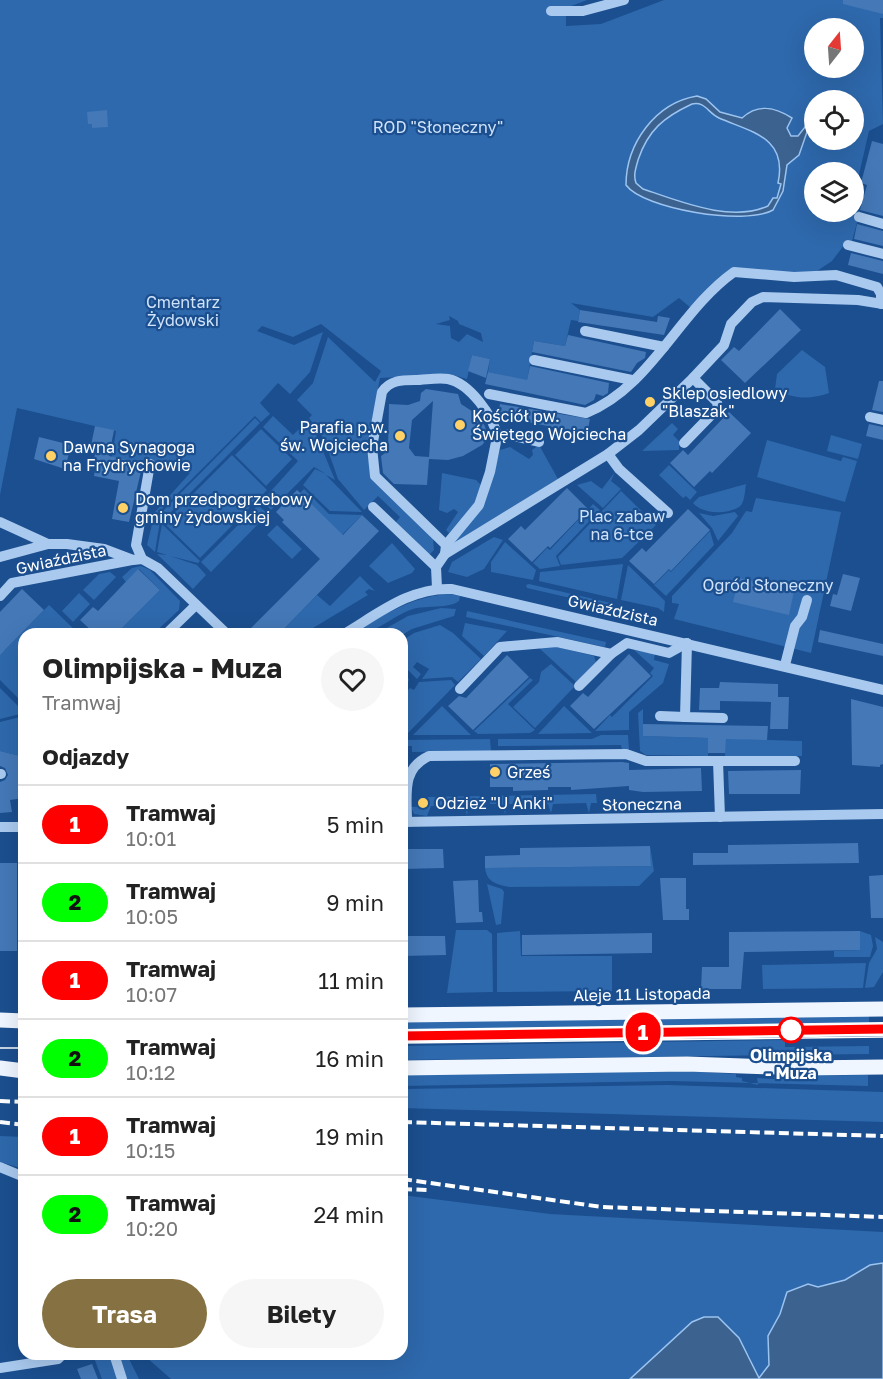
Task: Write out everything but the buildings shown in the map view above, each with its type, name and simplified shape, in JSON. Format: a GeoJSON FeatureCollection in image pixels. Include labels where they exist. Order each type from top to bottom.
{"type":"FeatureCollection","features":[{"type":"Feature","properties":{"kind":"main road"},"geometry":{"type":"LineString","coordinates":[[831,1010],[856,999],[883,998]]}},
{"type":"Feature","properties":{"kind":"main road","name":"Aleje 11 Listopada"},"geometry":{"type":"LineString","coordinates":[[408,1015],[883,1009]]}},
{"type":"Feature","properties":{"kind":"main road"},"geometry":{"type":"LineString","coordinates":[[0,1020],[18,1021]]}},
{"type":"Feature","properties":{"kind":"main road"},"geometry":{"type":"LineString","coordinates":[[768,1066],[809,1059],[883,1057]]}},
{"type":"Feature","properties":{"kind":"main road"},"geometry":{"type":"LineString","coordinates":[[0,1058],[18,1060]]}},
{"type":"Feature","properties":{"kind":"main road"},"geometry":{"type":"LineString","coordinates":[[408,1068],[663,1064],[804,1068],[883,1067]]}},
{"type":"Feature","properties":{"kind":"main road"},"geometry":{"type":"LineString","coordinates":[[0,1068],[18,1070]]}},
{"type":"Feature","properties":{"kind":"street"},"geometry":{"type":"LineString","coordinates":[[550,11],[584,11],[624,0]]}},
{"type":"Feature","properties":{"kind":"street"},"geometry":{"type":"LineString","coordinates":[[864,218],[883,224]]}},
{"type":"Feature","properties":{"kind":"street"},"geometry":{"type":"LineString","coordinates":[[848,245],[883,254]]}},
{"type":"Feature","properties":{"kind":"street"},"geometry":{"type":"LineString","coordinates":[[446,549],[608,454],[639,430],[724,345],[731,324],[757,298],[858,300],[882,304],[881,294],[877,287],[845,277],[734,272],[706,297],[664,347],[632,380],[600,408],[586,413],[489,394]]}},
{"type":"Feature","properties":{"kind":"street"},"geometry":{"type":"LineString","coordinates":[[585,331],[664,347]]}},
{"type":"Feature","properties":{"kind":"street"},"geometry":{"type":"LineString","coordinates":[[534,360],[632,380]]}},
{"type":"Feature","properties":{"kind":"street"},"geometry":{"type":"LineString","coordinates":[[684,443],[716,410],[717,402],[693,378]]}},
{"type":"Feature","properties":{"kind":"street"},"geometry":{"type":"LineString","coordinates":[[436,588],[436,567],[446,549],[479,505],[490,472],[497,437],[495,426],[464,386],[448,379],[392,382],[386,386],[379,399],[371,457],[375,476],[446,549]]}},
{"type":"Feature","properties":{"kind":"street"},"geometry":{"type":"LineString","coordinates":[[870,417],[883,420]]}},
{"type":"Feature","properties":{"kind":"street"},"geometry":{"type":"LineString","coordinates":[[497,437],[506,434],[539,442]]}},
{"type":"Feature","properties":{"kind":"street"},"geometry":{"type":"LineString","coordinates":[[608,454],[619,469],[669,513]]}},
{"type":"Feature","properties":{"kind":"street"},"geometry":{"type":"LineString","coordinates":[[137,559],[136,545],[150,464]]}},
{"type":"Feature","properties":{"kind":"street"},"geometry":{"type":"LineString","coordinates":[[373,507],[436,567]]}},
{"type":"Feature","properties":{"kind":"street"},"geometry":{"type":"LineString","coordinates":[[1,525],[48,544]]}},
{"type":"Feature","properties":{"kind":"street","name":"Gwiaździsta"},"geometry":{"type":"LineString","coordinates":[[0,557],[48,544],[104,549],[137,559],[158,568],[220,628]]}},
{"type":"Feature","properties":{"kind":"street","name":"Gwiaździsta"},"geometry":{"type":"LineString","coordinates":[[0,597],[12,584],[137,559]]}},
{"type":"Feature","properties":{"kind":"street","name":"Gwiaździsta"},"geometry":{"type":"LineString","coordinates":[[354,628],[401,600],[436,588],[474,593],[883,690]]}},
{"type":"Feature","properties":{"kind":"street"},"geometry":{"type":"LineString","coordinates":[[785,665],[795,626],[802,617],[807,600]]}},
{"type":"Feature","properties":{"kind":"street"},"geometry":{"type":"LineString","coordinates":[[172,628],[196,605]]}},
{"type":"Feature","properties":{"kind":"street"},"geometry":{"type":"LineString","coordinates":[[460,689],[500,647],[557,642],[611,654]]}},
{"type":"Feature","properties":{"kind":"street"},"geometry":{"type":"LineString","coordinates":[[579,686],[611,654],[627,643],[669,653],[687,643]]}},
{"type":"Feature","properties":{"kind":"street"},"geometry":{"type":"LineString","coordinates":[[685,717],[687,643]]}},
{"type":"Feature","properties":{"kind":"street"},"geometry":{"type":"LineString","coordinates":[[660,716],[723,718]]}},
{"type":"Feature","properties":{"kind":"street"},"geometry":{"type":"LineString","coordinates":[[408,796],[411,769],[417,762],[429,756],[626,754],[646,761],[795,760]]}},
{"type":"Feature","properties":{"kind":"street"},"geometry":{"type":"LineString","coordinates":[[718,761],[720,817]]}},
{"type":"Feature","properties":{"kind":"street","name":"Słoneczna"},"geometry":{"type":"LineString","coordinates":[[408,822],[883,814]]}},
{"type":"Feature","properties":{"kind":"street"},"geometry":{"type":"LineString","coordinates":[[0,827],[18,827]]}},
{"type":"Feature","properties":{"kind":"street"},"geometry":{"type":"LineString","coordinates":[[0,1167],[18,1174]]}},
{"type":"Feature","properties":{"kind":"street"},"geometry":{"type":"LineString","coordinates":[[0,1368],[52,1360]]}},
{"type":"Feature","properties":{"kind":"street"},"geometry":{"type":"LineString","coordinates":[[116,1360],[122,1379]]}},
{"type":"Feature","properties":{"kind":"green space"},"geometry":{"type":"Polygon","coordinates":[[[0,0],[587,0],[566,8],[566,26],[601,24],[664,0],[883,0],[883,18],[880,18],[883,124],[869,131],[862,162],[804,162],[804,222],[857,222],[851,245],[845,244],[832,261],[811,275],[734,272],[691,308],[679,298],[653,317],[571,303],[580,310],[578,321],[571,320],[565,346],[534,341],[527,381],[488,372],[490,359],[472,355],[467,379],[450,374],[380,378],[367,447],[368,459],[433,539],[434,550],[430,554],[427,554],[396,522],[400,517],[378,496],[364,510],[338,479],[324,439],[309,418],[312,415],[297,400],[313,383],[328,337],[375,382],[381,371],[321,324],[293,337],[262,326],[257,331],[294,345],[323,332],[310,372],[290,394],[278,383],[260,403],[270,414],[261,422],[255,416],[155,516],[160,521],[155,552],[147,545],[155,512],[190,473],[112,457],[116,431],[17,408],[0,495],[0,0]],[[449,316],[450,320],[436,324],[450,326],[451,338],[459,342],[467,334],[483,342],[481,333],[459,324],[449,316]]]}},
{"type":"Feature","properties":{"kind":"green space"},"geometry":{"type":"Polygon","coordinates":[[[802,350],[825,367],[829,393],[815,397],[801,397],[788,395],[775,389],[777,374],[802,350]]]}},
{"type":"Feature","properties":{"kind":"green space"},"geometry":{"type":"Polygon","coordinates":[[[273,416],[293,435],[307,421],[313,427],[335,480],[326,475],[362,512],[330,511],[303,485],[315,469],[326,474],[314,467],[271,510],[262,501],[298,461],[263,427],[273,416]]]}},
{"type":"Feature","properties":{"kind":"green space"},"geometry":{"type":"Polygon","coordinates":[[[255,418],[260,423],[162,521],[158,516],[255,418]]]}},
{"type":"Feature","properties":{"kind":"green space"},"geometry":{"type":"Polygon","coordinates":[[[672,423],[678,429],[673,435],[679,441],[679,450],[642,451],[672,423]]]}},
{"type":"Feature","properties":{"kind":"green space"},"geometry":{"type":"Polygon","coordinates":[[[261,429],[292,459],[266,486],[235,455],[261,429]]]}},
{"type":"Feature","properties":{"kind":"green space"},"geometry":{"type":"Polygon","coordinates":[[[831,435],[862,444],[858,459],[827,451],[831,435]]]}},
{"type":"Feature","properties":{"kind":"green space"},"geometry":{"type":"Polygon","coordinates":[[[767,440],[841,461],[843,457],[857,461],[845,502],[757,477],[767,440]]]}},
{"type":"Feature","properties":{"kind":"green space"},"geometry":{"type":"Polygon","coordinates":[[[539,445],[558,479],[452,544],[485,503],[500,450],[510,447],[529,459],[533,455],[532,450],[539,445]]]}},
{"type":"Feature","properties":{"kind":"green space"},"geometry":{"type":"Polygon","coordinates":[[[232,455],[267,490],[200,558],[164,523],[232,455]]]}},
{"type":"Feature","properties":{"kind":"green space"},"geometry":{"type":"Polygon","coordinates":[[[669,465],[697,492],[690,500],[686,496],[683,498],[659,475],[669,465]]]}},
{"type":"Feature","properties":{"kind":"green space"},"geometry":{"type":"Polygon","coordinates":[[[615,472],[611,481],[621,489],[603,508],[577,485],[591,481],[602,489],[615,472]]]}},
{"type":"Feature","properties":{"kind":"green space"},"geometry":{"type":"Polygon","coordinates":[[[442,473],[476,480],[482,486],[476,502],[449,533],[446,530],[458,512],[454,509],[447,513],[439,510],[442,473]]]}},
{"type":"Feature","properties":{"kind":"green space"},"geometry":{"type":"Polygon","coordinates":[[[746,484],[742,503],[734,510],[708,511],[693,503],[699,497],[746,484]]]}},
{"type":"Feature","properties":{"kind":"green space"},"geometry":{"type":"Polygon","coordinates":[[[304,489],[329,514],[362,515],[338,539],[300,493],[304,489]]]}},
{"type":"Feature","properties":{"kind":"green space","name":"Plac zabaw na 6-tce"},"geometry":{"type":"Polygon","coordinates":[[[621,491],[656,525],[622,558],[561,565],[558,557],[621,491]]]}},
{"type":"Feature","properties":{"kind":"green space","name":"Ogród Słoneczny"},"geometry":{"type":"Polygon","coordinates":[[[756,498],[841,512],[811,653],[674,619],[679,604],[672,603],[672,596],[732,533],[746,511],[752,512],[756,498]]]}},
{"type":"Feature","properties":{"kind":"green space"},"geometry":{"type":"Polygon","coordinates":[[[593,504],[600,510],[556,556],[560,566],[540,569],[533,563],[547,548],[550,550],[593,504]]]}},
{"type":"Feature","properties":{"kind":"green space"},"geometry":{"type":"Polygon","coordinates":[[[258,505],[268,514],[211,572],[201,562],[258,505]]]}},
{"type":"Feature","properties":{"kind":"green space"},"geometry":{"type":"Polygon","coordinates":[[[735,512],[738,516],[718,541],[712,528],[699,513],[713,516],[735,512]]]}},
{"type":"Feature","properties":{"kind":"green space"},"geometry":{"type":"Polygon","coordinates":[[[162,524],[200,561],[198,563],[170,556],[197,565],[206,575],[193,589],[157,554],[167,555],[157,552],[162,524]]]}},
{"type":"Feature","properties":{"kind":"green space"},"geometry":{"type":"Polygon","coordinates":[[[277,525],[302,549],[292,559],[267,535],[277,525]]]}},
{"type":"Feature","properties":{"kind":"green space"},"geometry":{"type":"Polygon","coordinates":[[[710,531],[714,545],[666,596],[654,585],[669,570],[671,572],[710,531]]]}},
{"type":"Feature","properties":{"kind":"green space"},"geometry":{"type":"Polygon","coordinates":[[[494,537],[503,540],[484,569],[467,577],[448,572],[452,562],[494,537]]]}},
{"type":"Feature","properties":{"kind":"green space"},"geometry":{"type":"Polygon","coordinates":[[[505,542],[536,570],[533,580],[491,572],[491,562],[505,542]]]}},
{"type":"Feature","properties":{"kind":"green space"},"geometry":{"type":"Polygon","coordinates":[[[392,543],[415,569],[412,573],[388,583],[369,566],[392,543]]]}},
{"type":"Feature","properties":{"kind":"green space"},"geometry":{"type":"Polygon","coordinates":[[[623,564],[617,599],[539,581],[540,572],[623,564]]]}},
{"type":"Feature","properties":{"kind":"green space"},"geometry":{"type":"Polygon","coordinates":[[[628,565],[665,601],[664,612],[658,608],[621,600],[628,565]]]}},
{"type":"Feature","properties":{"kind":"green space"},"geometry":{"type":"Polygon","coordinates":[[[141,566],[150,570],[180,601],[179,610],[160,628],[122,628],[160,590],[139,569],[126,582],[122,577],[132,568],[141,566]]]}},
{"type":"Feature","properties":{"kind":"green space"},"geometry":{"type":"Polygon","coordinates":[[[110,572],[116,577],[94,600],[83,590],[99,574],[110,572]]]}},
{"type":"Feature","properties":{"kind":"green space"},"geometry":{"type":"Polygon","coordinates":[[[360,576],[375,591],[369,589],[365,592],[368,595],[313,628],[285,628],[317,595],[330,606],[360,576]]]}},
{"type":"Feature","properties":{"kind":"green space"},"geometry":{"type":"Polygon","coordinates":[[[526,585],[615,604],[614,608],[527,588],[526,585]]]}},
{"type":"Feature","properties":{"kind":"green space"},"geometry":{"type":"Polygon","coordinates":[[[79,593],[90,604],[73,622],[62,611],[79,593]]]}},
{"type":"Feature","properties":{"kind":"green space"},"geometry":{"type":"Polygon","coordinates":[[[450,594],[460,596],[459,601],[450,605],[413,609],[376,628],[362,628],[411,603],[450,594]]]}},
{"type":"Feature","properties":{"kind":"green space"},"geometry":{"type":"Polygon","coordinates":[[[49,605],[73,628],[27,628],[49,605]]]}},
{"type":"Feature","properties":{"kind":"green space"},"geometry":{"type":"Polygon","coordinates":[[[441,608],[456,609],[454,616],[408,631],[408,628],[387,628],[408,616],[441,608]]]}},
{"type":"Feature","properties":{"kind":"green space"},"geometry":{"type":"Polygon","coordinates":[[[467,611],[606,642],[605,647],[466,617],[467,611]]]}},
{"type":"Feature","properties":{"kind":"green space"},"geometry":{"type":"Polygon","coordinates":[[[465,623],[507,631],[484,656],[462,636],[465,623]]]}},
{"type":"Feature","properties":{"kind":"green space"},"geometry":{"type":"Polygon","coordinates":[[[440,625],[453,633],[481,659],[458,682],[452,677],[422,679],[429,669],[417,662],[413,667],[421,674],[417,679],[408,670],[408,637],[440,625]]]}},
{"type":"Feature","properties":{"kind":"green space"},"geometry":{"type":"Polygon","coordinates":[[[18,637],[18,698],[0,680],[0,651],[5,650],[18,637]]]}},
{"type":"Feature","properties":{"kind":"green space"},"geometry":{"type":"Polygon","coordinates":[[[553,646],[594,656],[596,662],[576,682],[538,647],[553,646]]]}},
{"type":"Feature","properties":{"kind":"green space"},"geometry":{"type":"Polygon","coordinates":[[[634,650],[655,653],[654,660],[669,664],[663,683],[629,712],[629,730],[595,731],[653,676],[650,673],[654,668],[634,650]]]}},
{"type":"Feature","properties":{"kind":"green space"},"geometry":{"type":"Polygon","coordinates":[[[551,664],[575,686],[535,728],[513,707],[539,682],[541,672],[551,664]]]}},
{"type":"Feature","properties":{"kind":"green space"},"geometry":{"type":"Polygon","coordinates":[[[530,678],[533,680],[508,704],[535,730],[530,733],[478,734],[474,731],[530,678]]]}},
{"type":"Feature","properties":{"kind":"green space"},"geometry":{"type":"Polygon","coordinates":[[[451,680],[455,685],[408,733],[408,690],[410,688],[414,690],[419,682],[451,680]]]}},
{"type":"Feature","properties":{"kind":"green space"},"geometry":{"type":"Polygon","coordinates":[[[0,688],[18,706],[18,714],[0,719],[0,688]]]}},
{"type":"Feature","properties":{"kind":"green space"},"geometry":{"type":"Polygon","coordinates":[[[442,706],[471,735],[413,735],[442,706]]]}},
{"type":"Feature","properties":{"kind":"green space"},"geometry":{"type":"Polygon","coordinates":[[[564,706],[592,733],[538,734],[564,706]]]}},
{"type":"Feature","properties":{"kind":"green space"},"geometry":{"type":"Polygon","coordinates":[[[643,709],[643,736],[802,741],[802,756],[725,756],[725,745],[708,745],[708,756],[646,755],[640,751],[638,713],[643,709]]]}},
{"type":"Feature","properties":{"kind":"green space"},"geometry":{"type":"Polygon","coordinates":[[[18,718],[18,756],[0,751],[0,722],[18,718]]]}},
{"type":"Feature","properties":{"kind":"green space"},"geometry":{"type":"Polygon","coordinates":[[[601,735],[628,735],[629,750],[622,750],[621,745],[498,746],[498,739],[592,739],[601,735]]]}},
{"type":"Feature","properties":{"kind":"green space"},"geometry":{"type":"Polygon","coordinates":[[[490,739],[491,751],[412,752],[412,746],[408,746],[408,740],[490,739]]]}},
{"type":"Feature","properties":{"kind":"green space"},"geometry":{"type":"Polygon","coordinates":[[[596,794],[597,803],[591,803],[589,813],[586,803],[553,804],[551,813],[548,804],[544,803],[543,795],[596,794]]]}},
{"type":"Feature","properties":{"kind":"green space"},"geometry":{"type":"Polygon","coordinates":[[[538,795],[538,804],[507,804],[505,814],[502,804],[490,804],[490,796],[538,795]]]}},
{"type":"Feature","properties":{"kind":"green space"},"geometry":{"type":"Polygon","coordinates":[[[485,796],[485,805],[469,805],[467,815],[464,805],[431,806],[427,816],[414,814],[411,807],[428,806],[428,797],[485,796]]]}},
{"type":"Feature","properties":{"kind":"green space"},"geometry":{"type":"Polygon","coordinates":[[[650,846],[654,871],[639,886],[509,887],[490,880],[485,868],[651,866],[650,846]]]}},
{"type":"Feature","properties":{"kind":"green space"},"geometry":{"type":"Polygon","coordinates":[[[487,884],[502,889],[504,892],[501,924],[496,925],[487,884]]]}},
{"type":"Feature","properties":{"kind":"green space"},"geometry":{"type":"Polygon","coordinates":[[[456,930],[487,930],[492,934],[493,992],[447,993],[456,930]]]}},
{"type":"Feature","properties":{"kind":"green space"},"geometry":{"type":"Polygon","coordinates":[[[520,931],[521,956],[612,956],[612,991],[497,992],[497,933],[520,931]]]}},
{"type":"Feature","properties":{"kind":"green space"},"geometry":{"type":"Polygon","coordinates":[[[860,931],[871,935],[873,946],[870,957],[834,957],[834,951],[860,950],[860,931]]]}},
{"type":"Feature","properties":{"kind":"green space"},"geometry":{"type":"Polygon","coordinates":[[[875,937],[883,942],[883,972],[874,987],[865,988],[869,963],[877,949],[875,937]]]}},
{"type":"Feature","properties":{"kind":"green space"},"geometry":{"type":"Polygon","coordinates":[[[866,963],[863,988],[763,989],[762,965],[866,963]]]}},
{"type":"Feature","properties":{"kind":"green space"},"geometry":{"type":"Polygon","coordinates":[[[869,1016],[869,1027],[408,1034],[408,1022],[869,1016]]]}},
{"type":"Feature","properties":{"kind":"green space"},"geometry":{"type":"Polygon","coordinates":[[[785,1040],[785,1047],[869,1046],[869,1054],[408,1060],[408,1046],[785,1040]]]}},
{"type":"Feature","properties":{"kind":"green space"},"geometry":{"type":"Polygon","coordinates":[[[685,1071],[736,1074],[736,1077],[742,1078],[742,1081],[750,1083],[670,1081],[408,1086],[408,1075],[685,1071]]]}},
{"type":"Feature","properties":{"kind":"green space"},"geometry":{"type":"Polygon","coordinates":[[[868,1075],[868,1086],[758,1083],[757,1078],[774,1079],[774,1076],[868,1075]]]}},
{"type":"Feature","properties":{"kind":"green space"},"geometry":{"type":"Polygon","coordinates":[[[668,1085],[883,1092],[883,1122],[408,1108],[408,1089],[668,1085]]]}},
{"type":"Feature","properties":{"kind":"green space"},"geometry":{"type":"Polygon","coordinates":[[[0,1136],[18,1137],[18,1167],[0,1162],[0,1136]]]}},
{"type":"Feature","properties":{"kind":"green space"},"geometry":{"type":"Polygon","coordinates":[[[408,1196],[550,1214],[883,1232],[883,1302],[768,1337],[769,1365],[758,1378],[749,1355],[692,1322],[630,1379],[171,1379],[149,1360],[408,1360],[408,1196]]]}},
{"type":"Feature","properties":{"kind":"green space"},"geometry":{"type":"Polygon","coordinates":[[[95,1360],[130,1360],[139,1379],[102,1379],[95,1360]]]}},
{"type":"Feature","properties":{"kind":"shaded area"},"geometry":{"type":"Polygon","coordinates":[[[697,96],[706,99],[720,112],[742,118],[754,110],[767,108],[779,111],[792,118],[787,128],[791,136],[798,136],[804,128],[804,141],[799,155],[787,165],[783,191],[773,210],[760,215],[741,216],[696,212],[652,201],[636,194],[626,185],[627,170],[637,141],[656,116],[668,107],[697,96]],[[692,104],[673,114],[652,133],[638,160],[636,183],[643,189],[673,199],[722,211],[753,211],[768,206],[773,198],[777,198],[781,184],[778,183],[780,168],[778,155],[772,146],[764,138],[715,116],[700,104],[692,104]]]}},
{"type":"Feature","properties":{"kind":"shaded area"},"geometry":{"type":"Polygon","coordinates":[[[883,1263],[883,1379],[630,1379],[692,1322],[704,1317],[718,1317],[739,1338],[759,1378],[769,1365],[768,1336],[780,1314],[787,1292],[808,1284],[818,1287],[845,1280],[870,1265],[883,1263]]]}},
{"type":"Feature","properties":{"kind":"tram line","name":"1"},"geometry":{"type":"LineString","coordinates":[[408,1036],[883,1029]]}},
{"type":"Feature","properties":{"kind":"tram line"},"geometry":{"type":"LineString","coordinates":[[408,1043],[883,1037]]}},
{"type":"Feature","properties":{"kind":"tram line"},"geometry":{"type":"LineString","coordinates":[[0,1048],[18,1048]]}},
{"type":"Feature","properties":{"kind":"railway"},"geometry":{"type":"LineString","coordinates":[[0,1101],[18,1102]]}},
{"type":"Feature","properties":{"kind":"railway"},"geometry":{"type":"LineString","coordinates":[[0,1122],[18,1124]]}},
{"type":"Feature","properties":{"kind":"railway"},"geometry":{"type":"LineString","coordinates":[[408,1122],[883,1136]]}},
{"type":"Feature","properties":{"kind":"railway"},"geometry":{"type":"LineString","coordinates":[[408,1180],[602,1207],[883,1217]]}},
{"type":"Feature","properties":{"kind":"railway"},"geometry":{"type":"LineString","coordinates":[[408,1189],[428,1190]]}},
{"type":"Feature","properties":{"kind":"place","name":"Sklep osiedlowy \"Blaszak\""},"geometry":{"type":"Point","coordinates":[650,402]}},
{"type":"Feature","properties":{"kind":"place","name":"Kościół pw. Świętego Wojciecha"},"geometry":{"type":"Point","coordinates":[460,425]}},
{"type":"Feature","properties":{"kind":"place","name":"Parafia p.w. św. Wojciecha"},"geometry":{"type":"Point","coordinates":[400,436]}},
{"type":"Feature","properties":{"kind":"place","name":"Dawna Synagoga na Frydrychowie"},"geometry":{"type":"Point","coordinates":[51,456]}},
{"type":"Feature","properties":{"kind":"place","name":"Dom przedpogrzebowy gminy żydowskiej"},"geometry":{"type":"Point","coordinates":[123,508]}},
{"type":"Feature","properties":{"kind":"place","name":"Grześ"},"geometry":{"type":"Point","coordinates":[495,772]}},
{"type":"Feature","properties":{"kind":"place","name":"Odzież \"U Anki\""},"geometry":{"type":"Point","coordinates":[423,803]}},
{"type":"Feature","properties":{"kind":"place","name":"Olimpijska - Muza"},"geometry":{"type":"Point","coordinates":[791,1030]}},
{"type":"Feature","properties":{"kind":"park label","name":"ROD \"Słoneczny\""},"geometry":{"type":"Point","coordinates":[438,127]}},
{"type":"Feature","properties":{"kind":"park label","name":"Cmentarz Żydowski"},"geometry":{"type":"Point","coordinates":[183,311]}}]}
